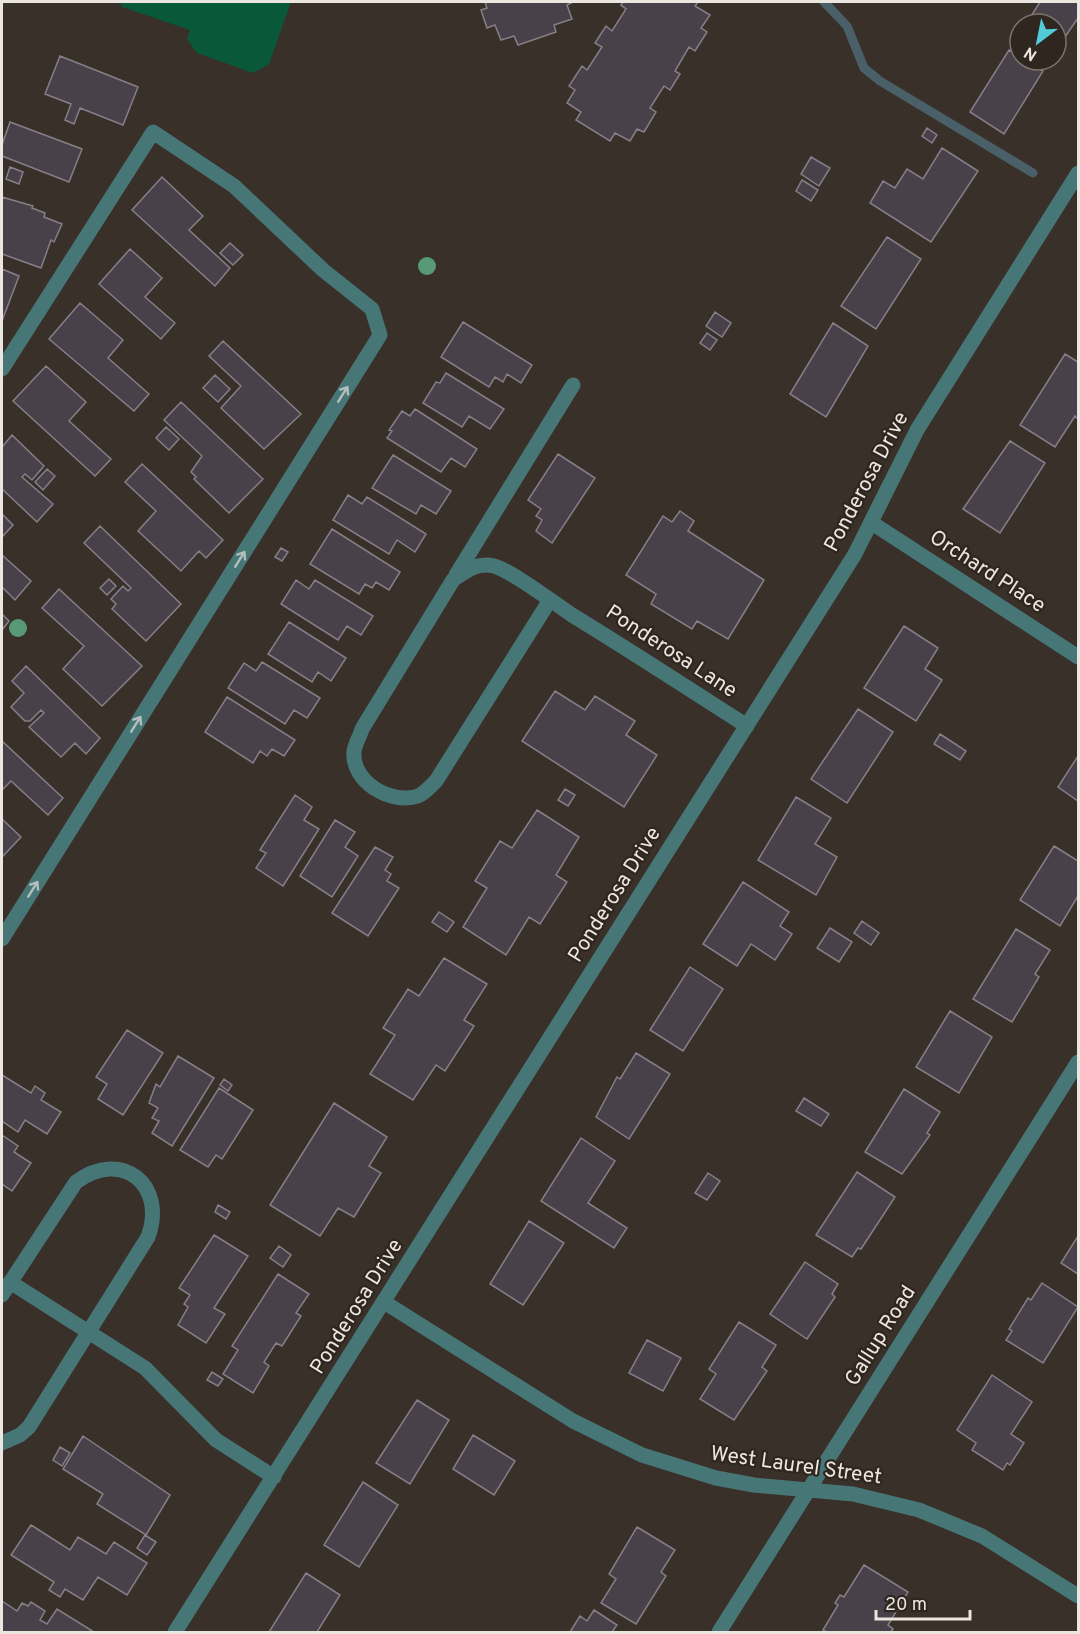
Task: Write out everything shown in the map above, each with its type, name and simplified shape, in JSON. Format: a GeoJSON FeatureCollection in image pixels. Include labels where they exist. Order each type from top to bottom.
{"type":"FeatureCollection","features":[{"type":"Feature","properties":{"kind":"street"},"geometry":{"type":"LineString","coordinates":[[2,369],[153,132],[234,186],[323,270],[372,309],[380,336],[2,939]]}},
{"type":"Feature","properties":{"kind":"street","name":"Ponderosa Drive"},"geometry":{"type":"LineString","coordinates":[[175,1632],[747,726],[872,523],[917,430],[1078,173]]}},
{"type":"Feature","properties":{"kind":"street"},"geometry":{"type":"LineString","coordinates":[[550,600],[436,782],[420,795],[402,799],[384,794],[366,782],[357,770],[354,751],[362,729],[573,385]]}},
{"type":"Feature","properties":{"kind":"street","name":"Orchard Place"},"geometry":{"type":"LineString","coordinates":[[872,523],[1078,657]]}},
{"type":"Feature","properties":{"kind":"street","name":"Ponderosa Lane"},"geometry":{"type":"LineString","coordinates":[[453,580],[468,569],[479,565],[495,566],[747,726]]}},
{"type":"Feature","properties":{"kind":"street","name":"Gallup Road"},"geometry":{"type":"LineString","coordinates":[[719,1632],[1078,1062]]}},
{"type":"Feature","properties":{"kind":"street"},"geometry":{"type":"LineString","coordinates":[[2,1295],[76,1182],[96,1170],[119,1169],[129,1173],[147,1189],[152,1199],[154,1222],[148,1237],[29,1427],[20,1435],[2,1443]]}},
{"type":"Feature","properties":{"kind":"street"},"geometry":{"type":"LineString","coordinates":[[10,1282],[145,1368],[216,1440],[274,1477]]}},
{"type":"Feature","properties":{"kind":"street","name":"West Laurel Street"},"geometry":{"type":"LineString","coordinates":[[384,1302],[573,1420],[642,1455],[716,1478],[754,1485],[853,1494],[886,1500],[951,1521],[1011,1553],[1078,1596]]}},
{"type":"Feature","properties":{"kind":"green space"},"geometry":{"type":"Polygon","coordinates":[[[120,2],[291,2],[269,64],[253,73],[197,53],[187,39],[190,30],[122,7],[120,2]]]}},
{"type":"Feature","properties":{"kind":"building"},"geometry":{"type":"Polygon","coordinates":[[[485,2],[573,2],[567,5],[572,19],[554,25],[556,32],[518,45],[514,36],[501,40],[495,25],[487,28],[481,10],[487,8],[485,2]]]}},
{"type":"Feature","properties":{"kind":"building"},"geometry":{"type":"Polygon","coordinates":[[[623,2],[698,2],[695,6],[710,15],[701,28],[707,32],[695,51],[689,47],[675,71],[680,74],[670,90],[664,86],[650,108],[656,112],[644,132],[637,129],[630,141],[615,133],[610,141],[576,120],[581,112],[567,103],[575,90],[569,86],[582,66],[587,70],[602,47],[595,43],[606,26],[612,31],[626,9],[621,5],[623,2]]]}},
{"type":"Feature","properties":{"kind":"building"},"geometry":{"type":"Polygon","coordinates":[[[1040,2],[1078,2],[1078,18],[1068,33],[1068,12],[1034,12],[1040,2]]]}},
{"type":"Feature","properties":{"kind":"building"},"geometry":{"type":"Polygon","coordinates":[[[1008,52],[1008,72],[1042,72],[1004,134],[970,112],[1008,52]]]}},
{"type":"Feature","properties":{"kind":"building"},"geometry":{"type":"Polygon","coordinates":[[[60,56],[138,87],[123,125],[80,108],[74,124],[65,120],[71,104],[45,94],[60,56]]]}},
{"type":"Feature","properties":{"kind":"building"},"geometry":{"type":"Polygon","coordinates":[[[10,122],[82,149],[69,182],[2,156],[2,145],[10,122]]]}},
{"type":"Feature","properties":{"kind":"building"},"geometry":{"type":"Polygon","coordinates":[[[927,128],[937,135],[932,143],[922,136],[927,128]]]}},
{"type":"Feature","properties":{"kind":"building"},"geometry":{"type":"Polygon","coordinates":[[[942,148],[978,171],[931,242],[870,203],[883,181],[895,188],[907,169],[923,179],[942,148]]]}},
{"type":"Feature","properties":{"kind":"building"},"geometry":{"type":"Polygon","coordinates":[[[811,157],[830,168],[819,186],[801,174],[811,157]]]}},
{"type":"Feature","properties":{"kind":"building"},"geometry":{"type":"Polygon","coordinates":[[[10,167],[23,172],[19,184],[6,179],[10,167]]]}},
{"type":"Feature","properties":{"kind":"building"},"geometry":{"type":"Polygon","coordinates":[[[162,177],[203,216],[189,230],[230,268],[215,286],[132,210],[162,177]]]}},
{"type":"Feature","properties":{"kind":"building"},"geometry":{"type":"Polygon","coordinates":[[[802,180],[818,190],[811,201],[796,191],[802,180]]]}},
{"type":"Feature","properties":{"kind":"building"},"geometry":{"type":"Polygon","coordinates":[[[2,197],[33,206],[32,208],[45,213],[44,217],[62,224],[54,242],[51,240],[41,268],[2,254],[2,197]]]}},
{"type":"Feature","properties":{"kind":"building"},"geometry":{"type":"Polygon","coordinates":[[[887,237],[921,259],[876,329],[841,306],[887,237]]]}},
{"type":"Feature","properties":{"kind":"building"},"geometry":{"type":"Polygon","coordinates":[[[230,243],[243,255],[233,265],[220,253],[230,243]]]}},
{"type":"Feature","properties":{"kind":"building"},"geometry":{"type":"Polygon","coordinates":[[[130,249],[162,278],[145,297],[175,323],[161,339],[99,284],[130,249]]]}},
{"type":"Feature","properties":{"kind":"building"},"geometry":{"type":"Polygon","coordinates":[[[2,269],[19,276],[2,321],[2,269]]]}},
{"type":"Feature","properties":{"kind":"building"},"geometry":{"type":"Polygon","coordinates":[[[80,303],[123,340],[108,358],[149,394],[134,411],[49,339],[80,303]]]}},
{"type":"Feature","properties":{"kind":"building"},"geometry":{"type":"Polygon","coordinates":[[[715,312],[731,323],[722,337],[706,326],[715,312]]]}},
{"type":"Feature","properties":{"kind":"building"},"geometry":{"type":"Polygon","coordinates":[[[463,322],[532,365],[521,383],[507,374],[503,382],[495,377],[489,387],[441,357],[463,322]]]}},
{"type":"Feature","properties":{"kind":"building"},"geometry":{"type":"Polygon","coordinates":[[[833,323],[868,346],[826,417],[790,394],[833,323]]]}},
{"type":"Feature","properties":{"kind":"building"},"geometry":{"type":"Polygon","coordinates":[[[707,333],[717,340],[710,350],[700,343],[707,333]]]}},
{"type":"Feature","properties":{"kind":"building"},"geometry":{"type":"Polygon","coordinates":[[[223,341],[301,414],[264,449],[221,408],[241,386],[209,356],[223,341]]]}},
{"type":"Feature","properties":{"kind":"building"},"geometry":{"type":"Polygon","coordinates":[[[1065,354],[1078,362],[1078,419],[1075,416],[1055,447],[1020,425],[1065,354]]]}},
{"type":"Feature","properties":{"kind":"building"},"geometry":{"type":"Polygon","coordinates":[[[46,366],[86,402],[69,421],[111,459],[95,476],[13,401],[46,366]]]}},
{"type":"Feature","properties":{"kind":"building"},"geometry":{"type":"Polygon","coordinates":[[[446,373],[504,409],[490,429],[469,416],[462,427],[423,403],[436,382],[440,383],[446,373]]]}},
{"type":"Feature","properties":{"kind":"building"},"geometry":{"type":"Polygon","coordinates":[[[215,375],[230,389],[218,402],[203,388],[215,375]]]}},
{"type":"Feature","properties":{"kind":"building"},"geometry":{"type":"Polygon","coordinates":[[[181,402],[263,479],[229,513],[194,479],[196,477],[191,472],[202,456],[164,420],[181,402]]]}},
{"type":"Feature","properties":{"kind":"building"},"geometry":{"type":"Polygon","coordinates":[[[415,409],[477,449],[465,467],[451,458],[441,472],[387,438],[392,431],[389,430],[402,411],[410,416],[415,409]]]}},
{"type":"Feature","properties":{"kind":"building"},"geometry":{"type":"Polygon","coordinates":[[[166,427],[179,439],[169,450],[156,438],[166,427]]]}},
{"type":"Feature","properties":{"kind":"building"},"geometry":{"type":"Polygon","coordinates":[[[12,435],[44,466],[32,480],[25,474],[22,477],[53,504],[37,522],[2,489],[2,447],[12,435]]]}},
{"type":"Feature","properties":{"kind":"building"},"geometry":{"type":"Polygon","coordinates":[[[1010,441],[1045,463],[1000,533],[963,509],[1010,441]]]}},
{"type":"Feature","properties":{"kind":"building"},"geometry":{"type":"Polygon","coordinates":[[[558,454],[595,478],[552,543],[536,531],[542,520],[536,516],[541,509],[528,500],[558,454]]]}},
{"type":"Feature","properties":{"kind":"building"},"geometry":{"type":"Polygon","coordinates":[[[393,455],[451,491],[436,514],[421,505],[416,514],[372,488],[393,455]]]}},
{"type":"Feature","properties":{"kind":"building"},"geometry":{"type":"Polygon","coordinates":[[[142,464],[223,540],[206,558],[199,551],[181,571],[138,531],[156,511],[125,482],[142,464]]]}},
{"type":"Feature","properties":{"kind":"building"},"geometry":{"type":"Polygon","coordinates":[[[47,469],[55,476],[43,490],[35,482],[47,469]]]}},
{"type":"Feature","properties":{"kind":"building"},"geometry":{"type":"Polygon","coordinates":[[[348,495],[362,504],[367,497],[426,534],[415,552],[397,540],[389,554],[333,520],[348,495]]]}},
{"type":"Feature","properties":{"kind":"building"},"geometry":{"type":"Polygon","coordinates":[[[680,511],[694,521],[688,531],[764,580],[728,639],[697,621],[692,629],[651,604],[656,594],[626,575],[663,516],[672,522],[680,511]]]}},
{"type":"Feature","properties":{"kind":"building"},"geometry":{"type":"Polygon","coordinates":[[[2,514],[13,525],[2,537],[2,514]]]}},
{"type":"Feature","properties":{"kind":"building"},"geometry":{"type":"Polygon","coordinates":[[[100,526],[181,604],[146,641],[112,609],[116,604],[111,599],[123,586],[128,591],[131,588],[84,543],[100,526]]]}},
{"type":"Feature","properties":{"kind":"building"},"geometry":{"type":"Polygon","coordinates":[[[332,529],[400,572],[389,590],[376,582],[372,588],[365,584],[359,594],[310,564],[332,529]]]}},
{"type":"Feature","properties":{"kind":"building"},"geometry":{"type":"Polygon","coordinates":[[[281,548],[288,552],[282,561],[275,557],[281,548]]]}},
{"type":"Feature","properties":{"kind":"building"},"geometry":{"type":"Polygon","coordinates":[[[2,555],[31,581],[15,600],[2,587],[2,555]]]}},
{"type":"Feature","properties":{"kind":"building"},"geometry":{"type":"Polygon","coordinates":[[[109,579],[116,586],[107,595],[100,588],[109,579]]]}},
{"type":"Feature","properties":{"kind":"building"},"geometry":{"type":"Polygon","coordinates":[[[296,580],[309,589],[315,580],[373,616],[361,635],[347,626],[338,640],[281,604],[296,580]]]}},
{"type":"Feature","properties":{"kind":"building"},"geometry":{"type":"Polygon","coordinates":[[[59,589],[142,666],[102,706],[63,669],[84,646],[42,608],[59,589]]]}},
{"type":"Feature","properties":{"kind":"building"},"geometry":{"type":"Polygon","coordinates":[[[2,614],[9,621],[2,630],[2,614]]]}},
{"type":"Feature","properties":{"kind":"building"},"geometry":{"type":"Polygon","coordinates":[[[289,622],[346,658],[331,681],[318,672],[312,682],[268,654],[289,622]]]}},
{"type":"Feature","properties":{"kind":"building"},"geometry":{"type":"Polygon","coordinates":[[[904,626],[938,648],[925,669],[942,680],[916,721],[864,688],[904,626]]]}},
{"type":"Feature","properties":{"kind":"building"},"geometry":{"type":"Polygon","coordinates":[[[262,662],[320,698],[307,718],[294,710],[285,724],[228,688],[244,663],[256,671],[262,662]]]}},
{"type":"Feature","properties":{"kind":"building"},"geometry":{"type":"Polygon","coordinates":[[[26,666],[100,738],[86,754],[75,743],[61,757],[29,727],[44,713],[41,710],[30,721],[25,721],[11,707],[24,693],[12,681],[26,666]]]}},
{"type":"Feature","properties":{"kind":"building"},"geometry":{"type":"Polygon","coordinates":[[[555,691],[585,710],[595,696],[635,721],[626,735],[657,755],[624,807],[522,741],[555,691]]]}},
{"type":"Feature","properties":{"kind":"building"},"geometry":{"type":"Polygon","coordinates":[[[227,697],[295,740],[284,756],[272,749],[267,756],[260,751],[253,763],[205,732],[227,697]]]}},
{"type":"Feature","properties":{"kind":"building"},"geometry":{"type":"Polygon","coordinates":[[[858,709],[893,732],[847,803],[811,779],[858,709]]]}},
{"type":"Feature","properties":{"kind":"building"},"geometry":{"type":"Polygon","coordinates":[[[940,734],[966,751],[960,760],[934,744],[940,734]]]}},
{"type":"Feature","properties":{"kind":"building"},"geometry":{"type":"Polygon","coordinates":[[[2,741],[63,798],[48,815],[11,781],[2,790],[2,741]]]}},
{"type":"Feature","properties":{"kind":"building"},"geometry":{"type":"Polygon","coordinates":[[[1078,756],[1078,801],[1058,787],[1078,756]]]}},
{"type":"Feature","properties":{"kind":"building"},"geometry":{"type":"Polygon","coordinates":[[[565,789],[575,795],[568,806],[558,800],[565,789]]]}},
{"type":"Feature","properties":{"kind":"building"},"geometry":{"type":"Polygon","coordinates":[[[295,795],[312,807],[304,820],[319,829],[283,886],[256,868],[266,853],[260,850],[295,795]]]}},
{"type":"Feature","properties":{"kind":"building"},"geometry":{"type":"Polygon","coordinates":[[[796,797],[831,818],[815,844],[837,857],[816,895],[758,860],[796,797]]]}},
{"type":"Feature","properties":{"kind":"building"},"geometry":{"type":"Polygon","coordinates":[[[537,810],[579,837],[556,875],[567,882],[540,924],[529,917],[506,955],[463,927],[487,888],[475,881],[500,841],[512,848],[537,810]]]}},
{"type":"Feature","properties":{"kind":"building"},"geometry":{"type":"Polygon","coordinates":[[[2,819],[21,837],[2,857],[2,819]]]}},
{"type":"Feature","properties":{"kind":"building"},"geometry":{"type":"Polygon","coordinates":[[[335,820],[355,832],[345,847],[358,856],[332,897],[300,876],[335,820]]]}},
{"type":"Feature","properties":{"kind":"building"},"geometry":{"type":"Polygon","coordinates":[[[1054,846],[1078,861],[1078,896],[1060,926],[1020,900],[1054,846]]]}},
{"type":"Feature","properties":{"kind":"building"},"geometry":{"type":"Polygon","coordinates":[[[375,847],[393,857],[385,870],[391,874],[387,881],[399,888],[368,936],[332,913],[375,847]]]}},
{"type":"Feature","properties":{"kind":"building"},"geometry":{"type":"Polygon","coordinates":[[[743,882],[789,912],[780,926],[792,934],[775,960],[751,944],[737,966],[703,944],[743,882]]]}},
{"type":"Feature","properties":{"kind":"building"},"geometry":{"type":"Polygon","coordinates":[[[439,912],[454,922],[447,932],[432,922],[439,912]]]}},
{"type":"Feature","properties":{"kind":"building"},"geometry":{"type":"Polygon","coordinates":[[[862,921],[879,933],[871,945],[854,933],[862,921]]]}},
{"type":"Feature","properties":{"kind":"building"},"geometry":{"type":"Polygon","coordinates":[[[830,928],[852,942],[839,962],[817,948],[830,928]]]}},
{"type":"Feature","properties":{"kind":"building"},"geometry":{"type":"Polygon","coordinates":[[[1016,929],[1050,950],[1035,974],[1039,977],[1012,1022],[973,999],[1016,929]]]}},
{"type":"Feature","properties":{"kind":"building"},"geometry":{"type":"Polygon","coordinates":[[[444,958],[487,984],[464,1020],[474,1026],[445,1071],[436,1065],[413,1100],[370,1074],[395,1035],[383,1028],[408,989],[419,996],[444,958]]]}},
{"type":"Feature","properties":{"kind":"building"},"geometry":{"type":"Polygon","coordinates":[[[690,967],[723,989],[683,1051],[650,1030],[690,967]]]}},
{"type":"Feature","properties":{"kind":"building"},"geometry":{"type":"Polygon","coordinates":[[[950,1011],[992,1037],[959,1093],[916,1067],[950,1011]]]}},
{"type":"Feature","properties":{"kind":"building"},"geometry":{"type":"Polygon","coordinates":[[[127,1030],[163,1053],[123,1115],[98,1099],[107,1084],[96,1077],[127,1030]]]}},
{"type":"Feature","properties":{"kind":"building"},"geometry":{"type":"Polygon","coordinates":[[[636,1053],[670,1074],[629,1139],[596,1117],[617,1077],[620,1079],[636,1053]]]}},
{"type":"Feature","properties":{"kind":"building"},"geometry":{"type":"Polygon","coordinates":[[[178,1056],[214,1078],[172,1146],[152,1133],[159,1121],[152,1118],[158,1108],[149,1103],[156,1084],[160,1087],[178,1056]]]}},
{"type":"Feature","properties":{"kind":"building"},"geometry":{"type":"Polygon","coordinates":[[[2,1075],[31,1093],[35,1086],[45,1093],[41,1100],[61,1112],[47,1134],[25,1120],[18,1132],[2,1121],[2,1075]]]}},
{"type":"Feature","properties":{"kind":"building"},"geometry":{"type":"Polygon","coordinates":[[[224,1079],[232,1085],[228,1091],[220,1085],[224,1079]]]}},
{"type":"Feature","properties":{"kind":"building"},"geometry":{"type":"Polygon","coordinates":[[[219,1088],[253,1110],[222,1159],[216,1155],[208,1167],[180,1150],[219,1088]]]}},
{"type":"Feature","properties":{"kind":"building"},"geometry":{"type":"Polygon","coordinates":[[[904,1089],[940,1112],[927,1133],[930,1135],[902,1174],[865,1152],[904,1089]]]}},
{"type":"Feature","properties":{"kind":"building"},"geometry":{"type":"Polygon","coordinates":[[[804,1098],[829,1114],[821,1126],[796,1111],[804,1098]]]}},
{"type":"Feature","properties":{"kind":"building"},"geometry":{"type":"Polygon","coordinates":[[[334,1103],[387,1137],[369,1166],[381,1173],[354,1217],[338,1208],[320,1236],[270,1205],[334,1103]]]}},
{"type":"Feature","properties":{"kind":"building"},"geometry":{"type":"Polygon","coordinates":[[[2,1135],[18,1146],[14,1152],[31,1163],[12,1191],[2,1184],[2,1135]]]}},
{"type":"Feature","properties":{"kind":"building"},"geometry":{"type":"Polygon","coordinates":[[[581,1138],[615,1161],[588,1203],[627,1228],[614,1248],[541,1201],[581,1138]]]}},
{"type":"Feature","properties":{"kind":"building"},"geometry":{"type":"Polygon","coordinates":[[[857,1172],[895,1197],[861,1249],[858,1248],[852,1257],[816,1235],[857,1172]]]}},
{"type":"Feature","properties":{"kind":"building"},"geometry":{"type":"Polygon","coordinates":[[[708,1173],[720,1181],[707,1200],[695,1193],[708,1173]]]}},
{"type":"Feature","properties":{"kind":"building"},"geometry":{"type":"Polygon","coordinates":[[[218,1205],[230,1212],[226,1219],[215,1212],[218,1205]]]}},
{"type":"Feature","properties":{"kind":"building"},"geometry":{"type":"Polygon","coordinates":[[[529,1221],[564,1243],[523,1305],[490,1284],[529,1221]]]}},
{"type":"Feature","properties":{"kind":"building"},"geometry":{"type":"Polygon","coordinates":[[[214,1235],[248,1256],[214,1308],[225,1314],[206,1343],[178,1325],[188,1307],[184,1304],[190,1295],[179,1288],[214,1235]]]}},
{"type":"Feature","properties":{"kind":"building"},"geometry":{"type":"Polygon","coordinates":[[[1078,1236],[1078,1274],[1061,1263],[1078,1236]]]}},
{"type":"Feature","properties":{"kind":"building"},"geometry":{"type":"Polygon","coordinates":[[[279,1246],[291,1255],[283,1267],[270,1258],[279,1246]]]}},
{"type":"Feature","properties":{"kind":"building"},"geometry":{"type":"Polygon","coordinates":[[[805,1262],[838,1284],[832,1294],[835,1297],[807,1339],[770,1314],[805,1262]]]}},
{"type":"Feature","properties":{"kind":"building"},"geometry":{"type":"Polygon","coordinates":[[[278,1274],[309,1294],[296,1313],[301,1316],[282,1346],[276,1343],[264,1362],[269,1366],[253,1393],[223,1374],[238,1350],[232,1346],[278,1274]]]}},
{"type":"Feature","properties":{"kind":"building"},"geometry":{"type":"Polygon","coordinates":[[[1042,1283],[1078,1307],[1043,1363],[1006,1340],[1012,1331],[1009,1329],[1028,1298],[1031,1300],[1042,1283]]]}},
{"type":"Feature","properties":{"kind":"building"},"geometry":{"type":"Polygon","coordinates":[[[739,1322],[776,1345],[762,1367],[767,1371],[734,1420],[700,1399],[716,1374],[709,1369],[739,1322]]]}},
{"type":"Feature","properties":{"kind":"building"},"geometry":{"type":"Polygon","coordinates":[[[647,1340],[681,1358],[663,1391],[629,1373],[647,1340]]]}},
{"type":"Feature","properties":{"kind":"building"},"geometry":{"type":"Polygon","coordinates":[[[212,1372],[223,1379],[218,1386],[207,1380],[212,1372]]]}},
{"type":"Feature","properties":{"kind":"building"},"geometry":{"type":"Polygon","coordinates":[[[992,1375],[1032,1402],[1011,1434],[1024,1443],[1010,1465],[1007,1463],[1003,1470],[972,1450],[976,1443],[957,1430],[992,1375]]]}},
{"type":"Feature","properties":{"kind":"building"},"geometry":{"type":"Polygon","coordinates":[[[417,1400],[449,1420],[410,1484],[376,1463],[417,1400]]]}},
{"type":"Feature","properties":{"kind":"building"},"geometry":{"type":"Polygon","coordinates":[[[473,1435],[515,1461],[494,1495],[453,1469],[473,1435]]]}},
{"type":"Feature","properties":{"kind":"building"},"geometry":{"type":"Polygon","coordinates":[[[83,1436],[170,1495],[146,1535],[97,1504],[103,1494],[63,1469],[83,1436]]]}},
{"type":"Feature","properties":{"kind":"building"},"geometry":{"type":"Polygon","coordinates":[[[60,1447],[70,1453],[62,1466],[53,1460],[60,1447]]]}},
{"type":"Feature","properties":{"kind":"building"},"geometry":{"type":"Polygon","coordinates":[[[363,1482],[398,1505],[359,1567],[324,1545],[363,1482]]]}},
{"type":"Feature","properties":{"kind":"building"},"geometry":{"type":"Polygon","coordinates":[[[31,1525],[70,1550],[78,1537],[106,1554],[114,1542],[147,1563],[127,1595],[98,1577],[83,1600],[65,1589],[60,1597],[49,1590],[54,1582],[11,1555],[31,1525]]]}},
{"type":"Feature","properties":{"kind":"building"},"geometry":{"type":"Polygon","coordinates":[[[637,1527],[675,1550],[661,1572],[666,1576],[636,1624],[601,1603],[616,1579],[609,1574],[637,1527]]]}},
{"type":"Feature","properties":{"kind":"building"},"geometry":{"type":"Polygon","coordinates":[[[145,1535],[156,1542],[147,1555],[137,1548],[145,1535]]]}},
{"type":"Feature","properties":{"kind":"building"},"geometry":{"type":"Polygon","coordinates":[[[864,1565],[908,1592],[888,1625],[893,1629],[891,1632],[827,1632],[823,1630],[838,1605],[835,1603],[840,1595],[844,1597],[864,1565]]]}},
{"type":"Feature","properties":{"kind":"building"},"geometry":{"type":"Polygon","coordinates":[[[306,1573],[340,1595],[317,1632],[269,1632],[306,1573]]]}},
{"type":"Feature","properties":{"kind":"building"},"geometry":{"type":"Polygon","coordinates":[[[2,1601],[17,1611],[22,1603],[28,1606],[31,1602],[45,1611],[40,1620],[47,1624],[57,1609],[94,1632],[2,1632],[2,1601]]]}},
{"type":"Feature","properties":{"kind":"building"},"geometry":{"type":"Polygon","coordinates":[[[594,1610],[617,1625],[612,1632],[570,1632],[580,1616],[587,1621],[594,1610]]]}},
{"type":"Feature","properties":{"kind":"waterway"},"geometry":{"type":"LineString","coordinates":[[824,2],[847,26],[864,68],[880,81],[1033,173]]}}]}
